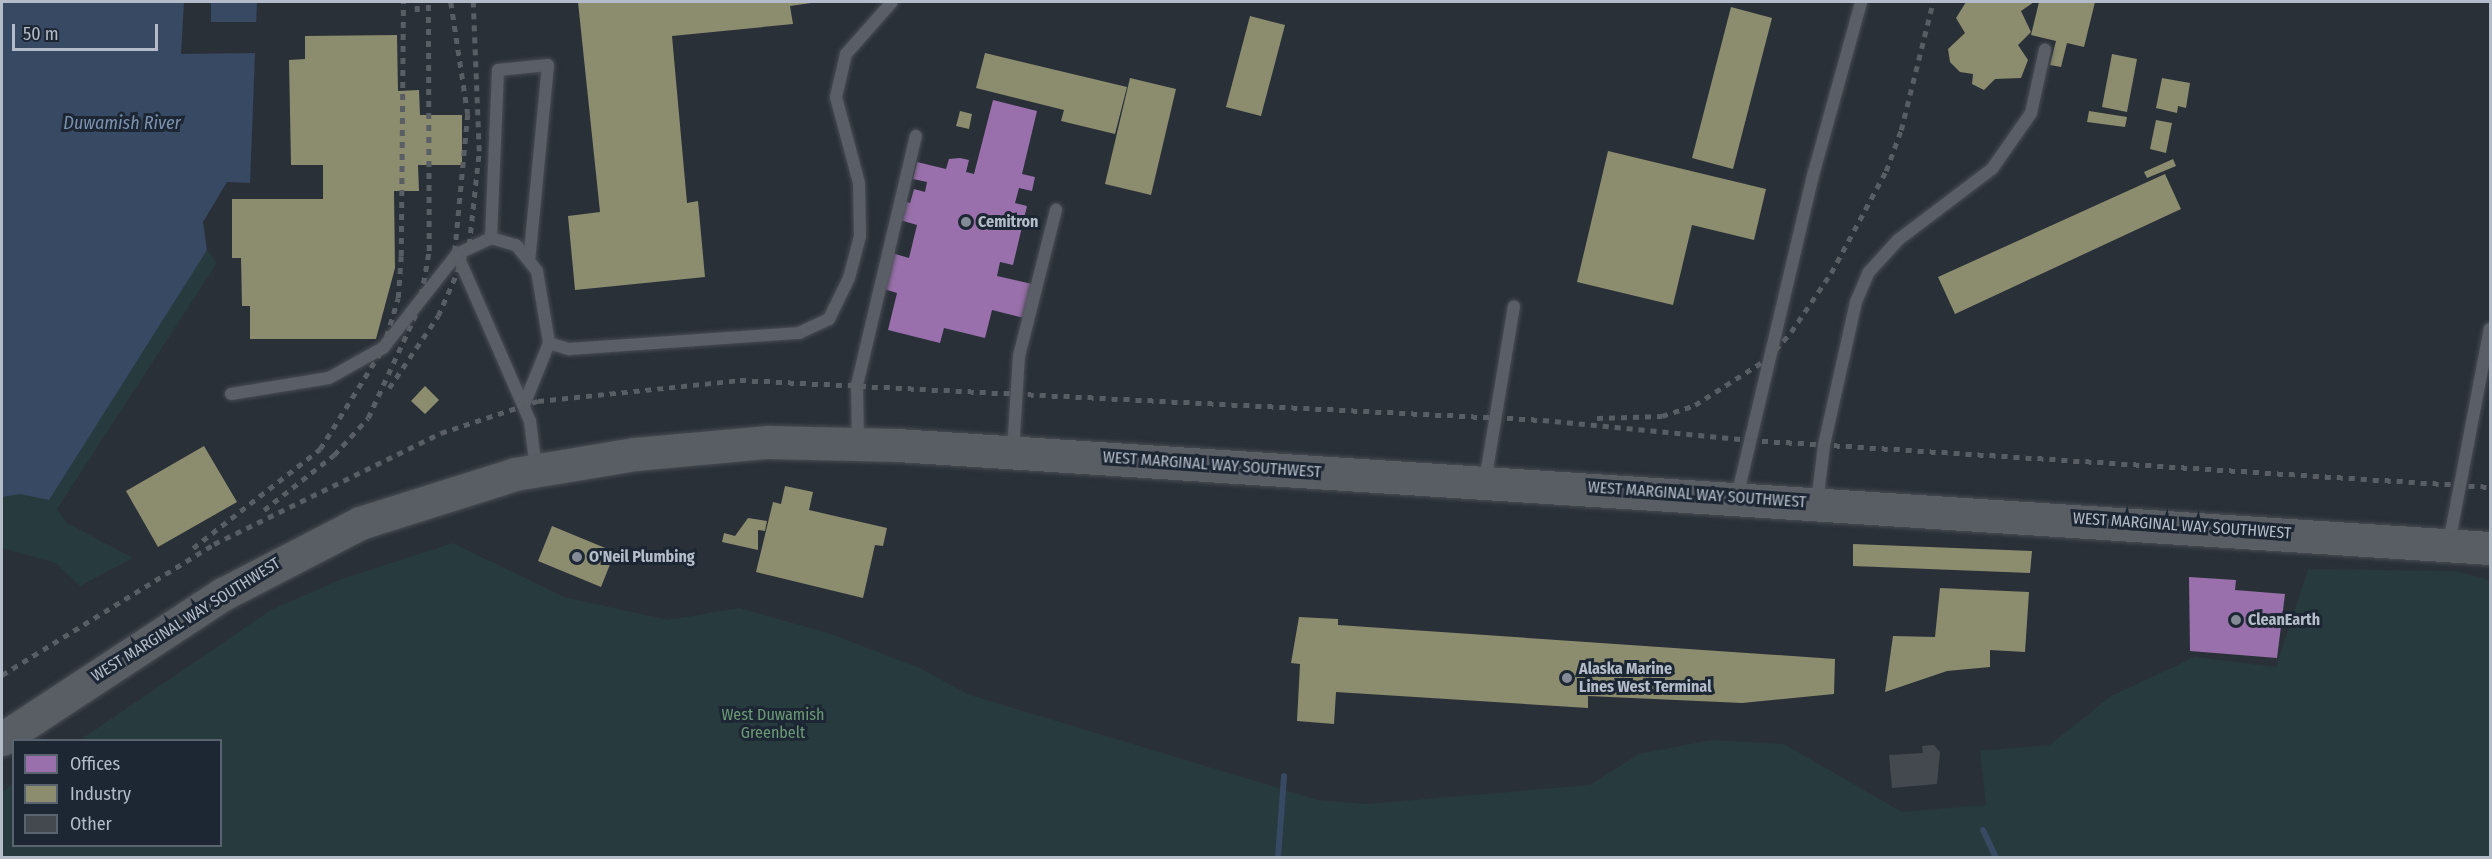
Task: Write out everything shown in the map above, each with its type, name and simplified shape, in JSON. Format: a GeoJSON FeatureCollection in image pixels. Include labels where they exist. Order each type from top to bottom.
{"type":"FeatureCollection","features":[{"type":"Feature","properties":{"kind":"main road","name":"WEST MARGINAL WAY SOUTHWEST"},"geometry":{"type":"LineString","coordinates":[[2,739],[291,555],[435,496],[536,470],[635,454],[768,442],[1013,452],[2490,548]]}},
{"type":"Feature","properties":{"kind":"lane"},"geometry":{"type":"LineString","coordinates":[[549,343],[569,349],[799,333],[829,319],[849,278],[860,236],[860,183],[837,97],[846,54],[892,2]]}},
{"type":"Feature","properties":{"kind":"lane"},"geometry":{"type":"LineString","coordinates":[[1737,498],[1806,205],[1861,2]]}},
{"type":"Feature","properties":{"kind":"lane"},"geometry":{"type":"LineString","coordinates":[[1817,503],[1824,445],[1856,302],[1869,272],[1898,240],[1992,169],[2031,113],[2045,50]]}},
{"type":"Feature","properties":{"kind":"lane"},"geometry":{"type":"LineString","coordinates":[[490,238],[498,70],[548,65],[529,261]]}},
{"type":"Feature","properties":{"kind":"lane"},"geometry":{"type":"LineString","coordinates":[[858,444],[859,377],[916,136]]}},
{"type":"Feature","properties":{"kind":"lane"},"geometry":{"type":"LineString","coordinates":[[1013,452],[1019,356],[1056,210]]}},
{"type":"Feature","properties":{"kind":"lane"},"geometry":{"type":"LineString","coordinates":[[231,394],[329,378],[383,348],[457,254],[490,238],[516,245],[537,271],[549,343],[524,405]]}},
{"type":"Feature","properties":{"kind":"lane"},"geometry":{"type":"LineString","coordinates":[[457,254],[524,405],[536,470]]}},
{"type":"Feature","properties":{"kind":"lane"},"geometry":{"type":"LineString","coordinates":[[1485,482],[1514,306]]}},
{"type":"Feature","properties":{"kind":"lane"},"geometry":{"type":"LineString","coordinates":[[2449,544],[2490,329]]}},
{"type":"Feature","properties":{"kind":"green space"},"geometry":{"type":"Polygon","coordinates":[[[207,250],[217,263],[57,509],[67,523],[133,558],[80,586],[56,563],[2,548],[2,405],[172,263],[207,250]]]}},
{"type":"Feature","properties":{"kind":"green space","name":"West Duwamish Greenbelt"},"geometry":{"type":"Polygon","coordinates":[[[453,543],[564,597],[668,620],[739,608],[825,632],[920,668],[967,694],[1318,800],[1367,804],[1590,785],[1639,754],[1711,740],[1784,744],[1902,812],[1986,805],[1980,751],[2050,745],[2111,696],[2195,657],[2276,667],[2308,569],[2455,571],[2490,580],[2490,857],[2,857],[2,792],[12,785],[12,847],[222,847],[222,739],[81,739],[271,610],[342,579],[453,543]]]}},
{"type":"Feature","properties":{"kind":"water","name":"Duwamish River"},"geometry":{"type":"Polygon","coordinates":[[[2,2],[257,2],[250,183],[227,182],[203,222],[207,250],[49,500],[20,494],[2,497],[2,2]]]}},
{"type":"Feature","properties":{"kind":"pier"},"geometry":{"type":"Polygon","coordinates":[[[184,2],[211,2],[211,22],[259,22],[258,53],[181,54],[184,2]]]}},
{"type":"Feature","properties":{"kind":"building: Offices","name":"Cemitron"},"geometry":{"type":"Polygon","coordinates":[[[993,100],[1037,111],[1022,174],[1035,177],[1032,191],[1019,188],[1015,203],[1027,206],[1013,265],[1000,262],[997,276],[1032,284],[1024,318],[992,310],[985,338],[944,328],[940,343],[888,330],[897,293],[884,289],[892,253],[909,258],[917,225],[900,220],[905,201],[910,203],[914,189],[925,192],[927,182],[913,179],[917,162],[946,169],[949,159],[960,158],[969,160],[966,172],[974,174],[993,100]]]}},
{"type":"Feature","properties":{"kind":"building: Offices","name":"CleanEarth"},"geometry":{"type":"Polygon","coordinates":[[[2189,577],[2236,580],[2235,590],[2285,594],[2277,658],[2190,651],[2189,577]]]}},
{"type":"Feature","properties":{"kind":"building: Industry"},"geometry":{"type":"Polygon","coordinates":[[[578,2],[818,2],[790,6],[793,24],[672,36],[687,203],[698,201],[705,277],[575,290],[568,216],[600,212],[578,2]]]}},
{"type":"Feature","properties":{"kind":"building: Industry"},"geometry":{"type":"Polygon","coordinates":[[[1966,2],[2034,2],[2021,11],[2031,32],[2018,45],[2028,60],[2021,78],[1995,79],[1984,90],[1972,84],[1973,74],[1960,72],[1950,62],[1948,49],[1965,33],[1956,18],[1966,2]]]}},
{"type":"Feature","properties":{"kind":"building: Industry"},"geometry":{"type":"Polygon","coordinates":[[[2039,2],[2095,2],[2084,47],[2067,43],[2061,67],[2050,65],[2056,41],[2031,35],[2039,2]]]}},
{"type":"Feature","properties":{"kind":"building: Industry"},"geometry":{"type":"Polygon","coordinates":[[[1731,7],[1772,18],[1733,169],[1692,158],[1731,7]]]}},
{"type":"Feature","properties":{"kind":"building: Industry"},"geometry":{"type":"Polygon","coordinates":[[[1250,16],[1285,25],[1261,116],[1226,107],[1250,16]]]}},
{"type":"Feature","properties":{"kind":"building: Industry"},"geometry":{"type":"Polygon","coordinates":[[[397,35],[398,91],[419,90],[420,115],[462,115],[462,165],[418,165],[419,191],[394,191],[395,268],[376,339],[250,339],[250,306],[242,306],[241,258],[232,258],[232,199],[323,199],[323,165],[291,165],[289,60],[305,59],[305,36],[397,35]]]}},
{"type":"Feature","properties":{"kind":"building: Industry"},"geometry":{"type":"Polygon","coordinates":[[[985,53],[1127,87],[1115,134],[1061,121],[1064,110],[976,88],[985,53]]]}},
{"type":"Feature","properties":{"kind":"building: Industry"},"geometry":{"type":"Polygon","coordinates":[[[2112,54],[2137,59],[2127,112],[2102,107],[2112,54]]]}},
{"type":"Feature","properties":{"kind":"building: Industry"},"geometry":{"type":"Polygon","coordinates":[[[1130,78],[1176,89],[1151,195],[1105,184],[1130,78]]]}},
{"type":"Feature","properties":{"kind":"building: Industry"},"geometry":{"type":"Polygon","coordinates":[[[2162,78],[2190,83],[2186,108],[2178,106],[2177,113],[2156,108],[2162,78]]]}},
{"type":"Feature","properties":{"kind":"building: Industry"},"geometry":{"type":"Polygon","coordinates":[[[960,111],[972,114],[969,129],[956,126],[960,111]]]}},
{"type":"Feature","properties":{"kind":"building: Industry"},"geometry":{"type":"Polygon","coordinates":[[[2089,111],[2127,117],[2125,127],[2087,122],[2089,111]]]}},
{"type":"Feature","properties":{"kind":"building: Industry"},"geometry":{"type":"Polygon","coordinates":[[[2156,120],[2172,123],[2166,153],[2150,149],[2156,120]]]}},
{"type":"Feature","properties":{"kind":"building: Industry"},"geometry":{"type":"Polygon","coordinates":[[[1608,151],[1766,189],[1754,240],[1692,225],[1673,305],[1577,282],[1608,151]]]}},
{"type":"Feature","properties":{"kind":"building: Industry"},"geometry":{"type":"Polygon","coordinates":[[[2173,159],[2176,166],[2147,178],[2144,172],[2173,159]]]}},
{"type":"Feature","properties":{"kind":"building: Industry"},"geometry":{"type":"Polygon","coordinates":[[[2165,174],[2181,209],[1955,314],[1938,277],[2165,174]]]}},
{"type":"Feature","properties":{"kind":"building: Industry"},"geometry":{"type":"Polygon","coordinates":[[[425,386],[439,400],[425,414],[411,401],[425,386]]]}},
{"type":"Feature","properties":{"kind":"building: Industry"},"geometry":{"type":"Polygon","coordinates":[[[204,446],[237,502],[158,547],[126,491],[204,446]]]}},
{"type":"Feature","properties":{"kind":"building: Industry"},"geometry":{"type":"Polygon","coordinates":[[[785,486],[813,492],[809,510],[887,528],[883,546],[875,545],[863,598],[756,572],[773,502],[781,504],[785,486]]]}},
{"type":"Feature","properties":{"kind":"building: Industry"},"geometry":{"type":"Polygon","coordinates":[[[748,518],[767,521],[765,531],[758,530],[758,550],[722,542],[724,533],[735,536],[748,518]]]}},
{"type":"Feature","properties":{"kind":"building: Industry","name":"O'Neil Plumbing"},"geometry":{"type":"Polygon","coordinates":[[[552,526],[615,552],[601,587],[538,561],[552,526]]]}},
{"type":"Feature","properties":{"kind":"building: Industry"},"geometry":{"type":"Polygon","coordinates":[[[1853,544],[2032,551],[2030,573],[1853,566],[1853,544]]]}},
{"type":"Feature","properties":{"kind":"building: Industry"},"geometry":{"type":"Polygon","coordinates":[[[1940,588],[2029,592],[2025,652],[1990,650],[1990,667],[1947,671],[1885,692],[1893,636],[1935,637],[1940,588]]]}},
{"type":"Feature","properties":{"kind":"building: Industry","name":"Alaska Marine Lines West Terminal"},"geometry":{"type":"Polygon","coordinates":[[[1299,617],[1338,619],[1338,625],[1835,659],[1834,694],[1742,703],[1588,696],[1588,708],[1336,692],[1334,724],[1297,721],[1300,664],[1291,663],[1299,617]]]}},
{"type":"Feature","properties":{"kind":"building: Other"},"geometry":{"type":"Polygon","coordinates":[[[1934,745],[1940,752],[1937,784],[1892,788],[1889,755],[1923,753],[1922,746],[1934,745]]]}},
{"type":"Feature","properties":{"kind":"waterway"},"geometry":{"type":"LineString","coordinates":[[1278,858],[1284,776]]}},
{"type":"Feature","properties":{"kind":"waterway"},"geometry":{"type":"LineString","coordinates":[[1983,830],[1996,858]]}},
{"type":"Feature","properties":{"kind":"railway"},"geometry":{"type":"LineString","coordinates":[[193,548],[320,449],[383,348],[398,298],[401,256],[403,2]]}},
{"type":"Feature","properties":{"kind":"railway"},"geometry":{"type":"LineString","coordinates":[[417,2],[417,12]]}},
{"type":"Feature","properties":{"kind":"railway"},"geometry":{"type":"LineString","coordinates":[[264,510],[334,455],[368,418],[419,307],[429,251],[428,2]]}},
{"type":"Feature","properties":{"kind":"railway"},"geometry":{"type":"LineString","coordinates":[[451,2],[468,114],[454,263]]}},
{"type":"Feature","properties":{"kind":"railway"},"geometry":{"type":"LineString","coordinates":[[389,388],[438,316],[469,245],[479,151],[473,2]]}},
{"type":"Feature","properties":{"kind":"railway"},"geometry":{"type":"LineString","coordinates":[[1597,418],[1662,416],[1695,405],[1767,359],[1791,332],[1831,273],[1886,171],[1901,130],[1933,2]]}},
{"type":"Feature","properties":{"kind":"railway"},"geometry":{"type":"LineString","coordinates":[[2,675],[214,544],[441,433],[538,401],[740,380],[1543,420],[1750,440],[2490,487]]}},
{"type":"Feature","properties":{"kind":"place","name":"Cemitron"},"geometry":{"type":"Point","coordinates":[966,222]}},
{"type":"Feature","properties":{"kind":"place","name":"O'Neil Plumbing"},"geometry":{"type":"Point","coordinates":[577,557]}},
{"type":"Feature","properties":{"kind":"place","name":"CleanEarth"},"geometry":{"type":"Point","coordinates":[2236,620]}},
{"type":"Feature","properties":{"kind":"place","name":"Alaska Marine Lines West Terminal"},"geometry":{"type":"Point","coordinates":[1567,678]}}]}
